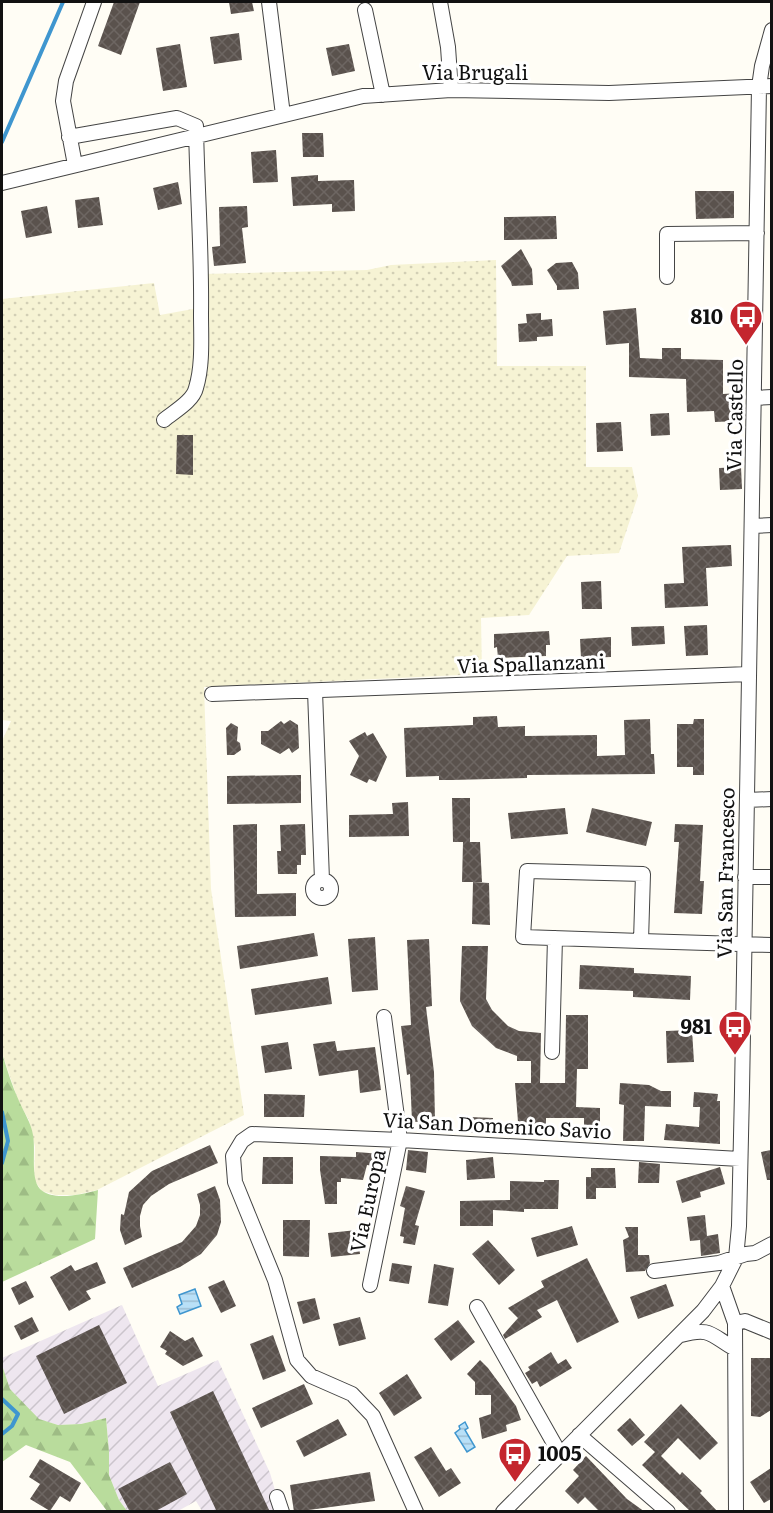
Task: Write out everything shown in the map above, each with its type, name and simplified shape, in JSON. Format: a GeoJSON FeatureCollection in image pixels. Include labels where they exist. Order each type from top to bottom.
{"type":"FeatureCollection","features":[{"type":"Feature","properties":{"kind":"street"},"geometry":{"type":"LineString","coordinates":[[75,165],[63,101],[66,81],[94,2]]}},
{"type":"Feature","properties":{"kind":"street"},"geometry":{"type":"LineString","coordinates":[[269,2],[283,115]]}},
{"type":"Feature","properties":{"kind":"street"},"geometry":{"type":"LineString","coordinates":[[440,2],[448,47],[451,90]]}},
{"type":"Feature","properties":{"kind":"street"},"geometry":{"type":"LineString","coordinates":[[366,10],[383,94]]}},
{"type":"Feature","properties":{"kind":"street","name":"Via Castello"},"geometry":{"type":"LineString","coordinates":[[754,489],[757,233],[765,86],[762,66],[771,30]]}},
{"type":"Feature","properties":{"kind":"street","name":"Via Brugali"},"geometry":{"type":"LineString","coordinates":[[2,183],[363,96],[451,90],[609,93],[765,86]]}},
{"type":"Feature","properties":{"kind":"street"},"geometry":{"type":"LineString","coordinates":[[69,137],[177,118],[196,126],[196,185],[201,268],[201,350],[196,389],[190,399],[164,420]]}},
{"type":"Feature","properties":{"kind":"street"},"geometry":{"type":"LineString","coordinates":[[667,277],[667,234],[757,233]]}},
{"type":"Feature","properties":{"kind":"street"},"geometry":{"type":"LineString","coordinates":[[755,398],[771,397]]}},
{"type":"Feature","properties":{"kind":"street","name":"Via San Francesco"},"geometry":{"type":"LineString","coordinates":[[736,1258],[739,1226],[754,489]]}},
{"type":"Feature","properties":{"kind":"street"},"geometry":{"type":"LineString","coordinates":[[752,526],[771,525]]}},
{"type":"Feature","properties":{"kind":"street","name":"Via Spallanzani"},"geometry":{"type":"LineString","coordinates":[[212,694],[749,674]]}},
{"type":"Feature","properties":{"kind":"street"},"geometry":{"type":"LineString","coordinates":[[315,691],[322,880]]}},
{"type":"Feature","properties":{"kind":"street"},"geometry":{"type":"LineString","coordinates":[[747,800],[771,800]]}},
{"type":"Feature","properties":{"kind":"street"},"geometry":{"type":"LineString","coordinates":[[641,941],[643,874],[527,871],[523,937],[641,941],[771,945]]}},
{"type":"Feature","properties":{"kind":"street"},"geometry":{"type":"LineString","coordinates":[[745,877],[771,877]]}},
{"type":"Feature","properties":{"kind":"street"},"geometry":{"type":"LineString","coordinates":[[552,1052],[555,938]]}},
{"type":"Feature","properties":{"kind":"street","name":"Via Europa"},"geometry":{"type":"LineString","coordinates":[[370,1286],[400,1140],[384,1017]]}},
{"type":"Feature","properties":{"kind":"street","name":"Via San Domenico Savio"},"geometry":{"type":"LineString","coordinates":[[417,1512],[373,1416],[352,1394],[311,1376],[297,1360],[276,1280],[235,1182],[233,1156],[242,1141],[252,1134],[740,1159]]}},
{"type":"Feature","properties":{"kind":"street"},"geometry":{"type":"LineString","coordinates":[[654,1271],[719,1263],[755,1253],[771,1244]]}},
{"type":"Feature","properties":{"kind":"street"},"geometry":{"type":"LineString","coordinates":[[503,1512],[681,1335],[722,1286],[736,1258]]}},
{"type":"Feature","properties":{"kind":"street"},"geometry":{"type":"LineString","coordinates":[[722,1286],[735,1323],[736,1512]]}},
{"type":"Feature","properties":{"kind":"street"},"geometry":{"type":"LineString","coordinates":[[477,1307],[560,1454]]}},
{"type":"Feature","properties":{"kind":"street"},"geometry":{"type":"LineString","coordinates":[[735,1323],[746,1321],[771,1332]]}},
{"type":"Feature","properties":{"kind":"street"},"geometry":{"type":"LineString","coordinates":[[681,1335],[699,1330],[712,1333],[735,1350]]}},
{"type":"Feature","properties":{"kind":"street"},"geometry":{"type":"LineString","coordinates":[[579,1435],[668,1512]]}},
{"type":"Feature","properties":{"kind":"street"},"geometry":{"type":"LineString","coordinates":[[277,1497],[282,1512]]}},
{"type":"Feature","properties":{"kind":"shaded area"},"geometry":{"type":"Polygon","coordinates":[[[496,260],[497,366],[586,366],[586,467],[632,467],[638,496],[619,553],[567,556],[529,615],[481,618],[482,674],[204,687],[211,889],[244,1115],[97,1190],[75,1195],[55,1195],[42,1191],[34,1180],[35,1147],[29,1120],[19,1103],[2,1053],[2,741],[11,721],[2,720],[2,299],[154,283],[160,315],[204,307],[203,274],[367,270],[391,265],[496,260]]]}},
{"type":"Feature","properties":{"kind":"shaded area"},"geometry":{"type":"Polygon","coordinates":[[[122,1305],[158,1386],[218,1360],[270,1473],[281,1511],[202,1511],[196,1501],[178,1511],[127,1511],[119,1500],[109,1475],[106,1418],[81,1424],[58,1425],[38,1419],[10,1389],[2,1358],[122,1305]]]}},
{"type":"Feature","properties":{"kind":"green space"},"geometry":{"type":"Polygon","coordinates":[[[2,1053],[14,1089],[32,1130],[35,1178],[40,1189],[60,1196],[98,1190],[95,1239],[2,1282],[2,1053]]]}},
{"type":"Feature","properties":{"kind":"green space"},"geometry":{"type":"Polygon","coordinates":[[[2,1365],[10,1389],[39,1419],[58,1425],[81,1424],[106,1418],[109,1475],[119,1500],[127,1511],[107,1511],[70,1462],[26,1445],[2,1462],[2,1365]]]}},
{"type":"Feature","properties":{"kind":"water"},"geometry":{"type":"Polygon","coordinates":[[[195,1289],[201,1306],[180,1314],[177,1307],[182,1304],[179,1295],[195,1289]]]}},
{"type":"Feature","properties":{"kind":"water"},"geometry":{"type":"Polygon","coordinates":[[[465,1422],[468,1428],[465,1430],[475,1447],[467,1452],[455,1433],[465,1422]]]}},
{"type":"Feature","properties":{"kind":"building"},"geometry":{"type":"Polygon","coordinates":[[[114,2],[140,2],[121,55],[98,46],[114,2]]]}},
{"type":"Feature","properties":{"kind":"building"},"geometry":{"type":"Polygon","coordinates":[[[229,2],[252,2],[254,11],[231,14],[229,2]]]}},
{"type":"Feature","properties":{"kind":"building"},"geometry":{"type":"Polygon","coordinates":[[[239,33],[242,60],[214,64],[210,37],[239,33]]]}},
{"type":"Feature","properties":{"kind":"building"},"geometry":{"type":"Polygon","coordinates":[[[180,44],[187,87],[163,91],[156,48],[180,44]]]}},
{"type":"Feature","properties":{"kind":"building"},"geometry":{"type":"Polygon","coordinates":[[[349,44],[355,71],[332,76],[326,48],[349,44]]]}},
{"type":"Feature","properties":{"kind":"building"},"geometry":{"type":"Polygon","coordinates":[[[302,133],[323,133],[324,157],[303,157],[302,133]]]}},
{"type":"Feature","properties":{"kind":"building"},"geometry":{"type":"Polygon","coordinates":[[[276,150],[278,182],[253,183],[251,152],[276,150]]]}},
{"type":"Feature","properties":{"kind":"building"},"geometry":{"type":"Polygon","coordinates":[[[318,175],[318,181],[354,180],[355,211],[332,212],[332,204],[293,206],[291,177],[318,175]]]}},
{"type":"Feature","properties":{"kind":"building"},"geometry":{"type":"Polygon","coordinates":[[[178,182],[182,204],[158,210],[153,188],[178,182]]]}},
{"type":"Feature","properties":{"kind":"building"},"geometry":{"type":"Polygon","coordinates":[[[695,191],[734,191],[734,218],[696,219],[695,191]]]}},
{"type":"Feature","properties":{"kind":"building"},"geometry":{"type":"Polygon","coordinates":[[[99,197],[103,225],[78,228],[75,200],[99,197]]]}},
{"type":"Feature","properties":{"kind":"building"},"geometry":{"type":"Polygon","coordinates":[[[47,206],[52,233],[26,238],[21,211],[47,206]]]}},
{"type":"Feature","properties":{"kind":"building"},"geometry":{"type":"Polygon","coordinates":[[[247,206],[248,227],[242,228],[246,263],[214,266],[212,247],[220,246],[219,207],[247,206]]]}},
{"type":"Feature","properties":{"kind":"building"},"geometry":{"type":"Polygon","coordinates":[[[556,216],[557,239],[504,240],[504,217],[556,216]]]}},
{"type":"Feature","properties":{"kind":"building"},"geometry":{"type":"Polygon","coordinates":[[[521,249],[532,269],[533,285],[512,286],[501,266],[521,249]]]}},
{"type":"Feature","properties":{"kind":"building"},"geometry":{"type":"Polygon","coordinates":[[[572,262],[578,273],[579,289],[557,290],[547,270],[556,263],[572,262]]]}},
{"type":"Feature","properties":{"kind":"building"},"geometry":{"type":"Polygon","coordinates":[[[636,308],[640,358],[662,359],[662,348],[681,348],[681,359],[723,360],[723,394],[739,393],[740,421],[715,422],[714,411],[687,412],[686,379],[629,377],[629,343],[606,345],[603,311],[636,308]]]}},
{"type":"Feature","properties":{"kind":"building"},"geometry":{"type":"Polygon","coordinates":[[[541,313],[541,320],[552,319],[553,336],[537,337],[537,341],[519,342],[518,324],[527,323],[526,314],[541,313]]]}},
{"type":"Feature","properties":{"kind":"building"},"geometry":{"type":"Polygon","coordinates":[[[669,413],[670,435],[651,436],[650,414],[669,413]]]}},
{"type":"Feature","properties":{"kind":"building"},"geometry":{"type":"Polygon","coordinates":[[[621,422],[623,451],[597,452],[596,423],[621,422]]]}},
{"type":"Feature","properties":{"kind":"building"},"geometry":{"type":"Polygon","coordinates":[[[177,435],[193,435],[193,475],[176,474],[177,435]]]}},
{"type":"Feature","properties":{"kind":"building"},"geometry":{"type":"Polygon","coordinates":[[[741,467],[742,489],[720,490],[719,468],[741,467]]]}},
{"type":"Feature","properties":{"kind":"building"},"geometry":{"type":"Polygon","coordinates":[[[731,545],[732,566],[706,568],[708,606],[665,608],[664,584],[684,583],[682,547],[731,545]]]}},
{"type":"Feature","properties":{"kind":"building"},"geometry":{"type":"Polygon","coordinates":[[[601,581],[602,609],[582,609],[581,582],[601,581]]]}},
{"type":"Feature","properties":{"kind":"building"},"geometry":{"type":"Polygon","coordinates":[[[707,625],[708,655],[686,656],[684,626],[707,625]]]}},
{"type":"Feature","properties":{"kind":"building"},"geometry":{"type":"Polygon","coordinates":[[[664,626],[665,644],[632,646],[631,627],[664,626]]]}},
{"type":"Feature","properties":{"kind":"building"},"geometry":{"type":"Polygon","coordinates":[[[549,631],[550,645],[546,645],[546,656],[498,658],[497,647],[494,648],[494,634],[549,631]]]}},
{"type":"Feature","properties":{"kind":"building"},"geometry":{"type":"Polygon","coordinates":[[[611,637],[611,657],[581,658],[580,639],[611,637]]]}},
{"type":"Feature","properties":{"kind":"building"},"geometry":{"type":"Polygon","coordinates":[[[497,716],[498,727],[525,726],[525,736],[597,735],[597,756],[625,755],[624,720],[650,719],[651,754],[654,754],[655,774],[527,775],[527,778],[452,780],[439,780],[439,776],[406,777],[404,728],[473,725],[473,717],[497,716]]]}},
{"type":"Feature","properties":{"kind":"building"},"geometry":{"type":"Polygon","coordinates":[[[694,719],[704,719],[704,775],[693,775],[693,767],[677,767],[677,724],[693,724],[694,719]]]}},
{"type":"Feature","properties":{"kind":"building"},"geometry":{"type":"Polygon","coordinates":[[[290,720],[298,725],[299,748],[292,753],[289,748],[280,754],[261,744],[261,731],[268,731],[281,721],[284,724],[290,720]]]}},
{"type":"Feature","properties":{"kind":"building"},"geometry":{"type":"Polygon","coordinates":[[[231,723],[238,727],[237,741],[240,743],[241,750],[234,755],[227,755],[226,728],[231,723]]]}},
{"type":"Feature","properties":{"kind":"building"},"geometry":{"type":"Polygon","coordinates":[[[365,732],[367,736],[373,733],[387,757],[376,782],[369,779],[367,783],[350,775],[359,756],[349,741],[365,732]]]}},
{"type":"Feature","properties":{"kind":"building"},"geometry":{"type":"Polygon","coordinates":[[[301,775],[301,803],[227,804],[227,776],[301,775]]]}},
{"type":"Feature","properties":{"kind":"building"},"geometry":{"type":"Polygon","coordinates":[[[452,798],[470,798],[470,842],[480,842],[482,882],[462,882],[463,842],[453,842],[452,798]]]}},
{"type":"Feature","properties":{"kind":"building"},"geometry":{"type":"Polygon","coordinates":[[[408,802],[409,836],[349,837],[349,815],[393,814],[392,803],[408,802]]]}},
{"type":"Feature","properties":{"kind":"building"},"geometry":{"type":"Polygon","coordinates":[[[565,808],[568,834],[511,839],[508,813],[565,808]]]}},
{"type":"Feature","properties":{"kind":"building"},"geometry":{"type":"Polygon","coordinates":[[[592,808],[652,822],[646,846],[586,832],[592,808]]]}},
{"type":"Feature","properties":{"kind":"building"},"geometry":{"type":"Polygon","coordinates":[[[257,824],[257,894],[296,893],[296,916],[235,917],[233,825],[257,824]]]}},
{"type":"Feature","properties":{"kind":"building"},"geometry":{"type":"Polygon","coordinates":[[[305,824],[306,855],[301,855],[301,865],[297,865],[297,874],[278,874],[277,851],[281,851],[280,825],[305,824]]]}},
{"type":"Feature","properties":{"kind":"building"},"geometry":{"type":"Polygon","coordinates":[[[675,824],[703,825],[700,881],[704,881],[702,914],[674,913],[679,842],[674,842],[675,824]]]}},
{"type":"Feature","properties":{"kind":"building"},"geometry":{"type":"Polygon","coordinates":[[[473,882],[489,883],[490,925],[472,924],[473,882]]]}},
{"type":"Feature","properties":{"kind":"building"},"geometry":{"type":"Polygon","coordinates":[[[314,933],[318,956],[240,969],[237,946],[314,933]]]}},
{"type":"Feature","properties":{"kind":"building"},"geometry":{"type":"Polygon","coordinates":[[[375,937],[378,990],[352,992],[348,939],[375,937]]]}},
{"type":"Feature","properties":{"kind":"building"},"geometry":{"type":"Polygon","coordinates":[[[429,939],[432,1006],[426,1007],[434,1072],[435,1121],[412,1122],[410,1074],[407,1075],[401,1026],[411,1025],[407,940],[429,939]]]}},
{"type":"Feature","properties":{"kind":"building"},"geometry":{"type":"Polygon","coordinates":[[[462,946],[488,946],[486,999],[492,1010],[508,1026],[519,1031],[541,1033],[540,1083],[565,1083],[566,1015],[588,1015],[588,1069],[577,1069],[576,1107],[600,1108],[600,1126],[584,1125],[584,1118],[546,1118],[546,1134],[519,1135],[515,1083],[531,1083],[531,1061],[517,1061],[517,1056],[496,1048],[472,1026],[460,1001],[462,946]]]}},
{"type":"Feature","properties":{"kind":"building"},"geometry":{"type":"Polygon","coordinates":[[[580,965],[634,968],[634,973],[691,976],[690,1000],[633,997],[633,991],[579,989],[580,965]]]}},
{"type":"Feature","properties":{"kind":"building"},"geometry":{"type":"Polygon","coordinates":[[[328,977],[332,1004],[255,1015],[251,989],[328,977]]]}},
{"type":"Feature","properties":{"kind":"building"},"geometry":{"type":"Polygon","coordinates":[[[692,1030],[694,1062],[667,1063],[666,1031],[692,1030]]]}},
{"type":"Feature","properties":{"kind":"building"},"geometry":{"type":"Polygon","coordinates":[[[335,1041],[337,1051],[375,1047],[381,1090],[360,1093],[358,1070],[319,1076],[313,1044],[335,1041]]]}},
{"type":"Feature","properties":{"kind":"building"},"geometry":{"type":"Polygon","coordinates":[[[288,1042],[292,1069],[265,1073],[261,1046],[288,1042]]]}},
{"type":"Feature","properties":{"kind":"building"},"geometry":{"type":"Polygon","coordinates":[[[620,1083],[649,1085],[661,1091],[671,1091],[671,1107],[645,1106],[644,1141],[623,1141],[624,1105],[619,1104],[620,1083]]]}},
{"type":"Feature","properties":{"kind":"building"},"geometry":{"type":"Polygon","coordinates":[[[694,1092],[718,1094],[720,1144],[664,1140],[666,1124],[699,1127],[700,1107],[693,1107],[694,1092]]]}},
{"type":"Feature","properties":{"kind":"building"},"geometry":{"type":"Polygon","coordinates":[[[264,1094],[305,1095],[304,1117],[264,1117],[264,1094]]]}},
{"type":"Feature","properties":{"kind":"building"},"geometry":{"type":"Polygon","coordinates":[[[470,1117],[493,1118],[492,1134],[469,1132],[470,1117]]]}},
{"type":"Feature","properties":{"kind":"building"},"geometry":{"type":"Polygon","coordinates":[[[210,1145],[218,1163],[169,1184],[151,1196],[143,1205],[140,1216],[142,1237],[125,1245],[120,1230],[121,1214],[124,1215],[129,1192],[152,1171],[210,1145]]]}},
{"type":"Feature","properties":{"kind":"building"},"geometry":{"type":"Polygon","coordinates":[[[408,1150],[428,1152],[426,1173],[406,1170],[408,1150]]]}},
{"type":"Feature","properties":{"kind":"building"},"geometry":{"type":"Polygon","coordinates":[[[771,1150],[771,1180],[767,1180],[761,1152],[771,1150]]]}},
{"type":"Feature","properties":{"kind":"building"},"geometry":{"type":"Polygon","coordinates":[[[356,1152],[382,1154],[381,1167],[367,1165],[363,1180],[341,1178],[341,1182],[337,1182],[337,1204],[325,1204],[320,1156],[356,1157],[356,1152]]]}},
{"type":"Feature","properties":{"kind":"building"},"geometry":{"type":"Polygon","coordinates":[[[263,1157],[293,1157],[293,1184],[262,1184],[263,1157]]]}},
{"type":"Feature","properties":{"kind":"building"},"geometry":{"type":"Polygon","coordinates":[[[493,1157],[495,1178],[467,1180],[466,1160],[493,1157]]]}},
{"type":"Feature","properties":{"kind":"building"},"geometry":{"type":"Polygon","coordinates":[[[639,1162],[660,1164],[659,1183],[638,1183],[639,1162]]]}},
{"type":"Feature","properties":{"kind":"building"},"geometry":{"type":"Polygon","coordinates":[[[720,1167],[725,1184],[700,1192],[701,1197],[682,1203],[676,1181],[720,1167]]]}},
{"type":"Feature","properties":{"kind":"building"},"geometry":{"type":"Polygon","coordinates":[[[591,1168],[615,1168],[616,1188],[596,1188],[596,1199],[586,1199],[586,1177],[591,1177],[591,1168]]]}},
{"type":"Feature","properties":{"kind":"building"},"geometry":{"type":"Polygon","coordinates":[[[544,1180],[559,1180],[558,1209],[524,1209],[524,1212],[493,1210],[493,1226],[460,1226],[460,1201],[510,1200],[510,1181],[544,1182],[544,1180]]]}},
{"type":"Feature","properties":{"kind":"building"},"geometry":{"type":"Polygon","coordinates":[[[215,1186],[220,1200],[221,1222],[217,1235],[201,1254],[180,1267],[132,1288],[123,1268],[182,1242],[196,1226],[200,1215],[197,1194],[215,1186]]]}},
{"type":"Feature","properties":{"kind":"building"},"geometry":{"type":"Polygon","coordinates":[[[406,1186],[425,1191],[415,1225],[419,1226],[415,1245],[403,1243],[404,1237],[400,1236],[405,1208],[400,1206],[406,1186]]]}},
{"type":"Feature","properties":{"kind":"building"},"geometry":{"type":"Polygon","coordinates":[[[705,1215],[707,1236],[718,1234],[720,1253],[701,1256],[700,1240],[690,1241],[687,1217],[705,1215]]]}},
{"type":"Feature","properties":{"kind":"building"},"geometry":{"type":"Polygon","coordinates":[[[283,1220],[310,1220],[309,1257],[283,1256],[283,1220]]]}},
{"type":"Feature","properties":{"kind":"building"},"geometry":{"type":"Polygon","coordinates":[[[572,1226],[578,1245],[537,1257],[531,1238],[572,1226]]]}},
{"type":"Feature","properties":{"kind":"building"},"geometry":{"type":"Polygon","coordinates":[[[625,1227],[638,1227],[638,1255],[649,1255],[650,1263],[645,1271],[626,1272],[623,1240],[629,1237],[625,1227]]]}},
{"type":"Feature","properties":{"kind":"building"},"geometry":{"type":"Polygon","coordinates":[[[357,1230],[360,1254],[331,1257],[328,1233],[357,1230]]]}},
{"type":"Feature","properties":{"kind":"building"},"geometry":{"type":"Polygon","coordinates":[[[488,1240],[515,1270],[499,1285],[472,1254],[488,1240]]]}},
{"type":"Feature","properties":{"kind":"building"},"geometry":{"type":"Polygon","coordinates":[[[587,1258],[619,1322],[577,1343],[557,1300],[537,1310],[542,1317],[505,1339],[503,1335],[518,1318],[508,1308],[544,1287],[541,1281],[587,1258]]]}},
{"type":"Feature","properties":{"kind":"building"},"geometry":{"type":"Polygon","coordinates":[[[97,1262],[106,1283],[86,1291],[91,1299],[69,1311],[50,1277],[71,1265],[75,1271],[97,1262]]]}},
{"type":"Feature","properties":{"kind":"building"},"geometry":{"type":"Polygon","coordinates":[[[392,1263],[412,1266],[409,1284],[389,1281],[392,1263]]]}},
{"type":"Feature","properties":{"kind":"building"},"geometry":{"type":"Polygon","coordinates":[[[434,1264],[454,1268],[448,1306],[428,1303],[434,1264]]]}},
{"type":"Feature","properties":{"kind":"building"},"geometry":{"type":"Polygon","coordinates":[[[224,1280],[236,1306],[221,1313],[208,1287],[224,1280]]]}},
{"type":"Feature","properties":{"kind":"building"},"geometry":{"type":"Polygon","coordinates":[[[26,1281],[34,1297],[19,1305],[11,1288],[26,1281]]]}},
{"type":"Feature","properties":{"kind":"building"},"geometry":{"type":"Polygon","coordinates":[[[666,1284],[674,1306],[638,1319],[630,1297],[666,1284]]]}},
{"type":"Feature","properties":{"kind":"building"},"geometry":{"type":"Polygon","coordinates":[[[315,1298],[320,1319],[303,1324],[297,1302],[315,1298]]]}},
{"type":"Feature","properties":{"kind":"building"},"geometry":{"type":"Polygon","coordinates":[[[32,1317],[39,1331],[21,1340],[14,1326],[32,1317]]]}},
{"type":"Feature","properties":{"kind":"building"},"geometry":{"type":"Polygon","coordinates":[[[360,1317],[366,1339],[339,1346],[333,1324],[360,1317]]]}},
{"type":"Feature","properties":{"kind":"building"},"geometry":{"type":"Polygon","coordinates":[[[458,1320],[475,1342],[451,1361],[434,1339],[458,1320]]]}},
{"type":"Feature","properties":{"kind":"building"},"geometry":{"type":"Polygon","coordinates":[[[99,1325],[127,1383],[64,1414],[36,1356],[99,1325]]]}},
{"type":"Feature","properties":{"kind":"building"},"geometry":{"type":"Polygon","coordinates":[[[170,1331],[185,1341],[193,1337],[203,1356],[183,1366],[165,1354],[167,1351],[160,1347],[170,1331]]]}},
{"type":"Feature","properties":{"kind":"building"},"geometry":{"type":"Polygon","coordinates":[[[273,1335],[286,1371],[263,1380],[250,1344],[273,1335]]]}},
{"type":"Feature","properties":{"kind":"building"},"geometry":{"type":"Polygon","coordinates":[[[551,1352],[558,1364],[566,1359],[572,1368],[540,1387],[537,1381],[532,1384],[525,1373],[530,1370],[528,1367],[551,1352]]]}},
{"type":"Feature","properties":{"kind":"building"},"geometry":{"type":"Polygon","coordinates":[[[751,1358],[771,1358],[771,1410],[760,1417],[751,1416],[751,1358]]]}},
{"type":"Feature","properties":{"kind":"building"},"geometry":{"type":"Polygon","coordinates":[[[480,1360],[516,1406],[521,1420],[506,1425],[507,1431],[482,1439],[479,1418],[491,1414],[491,1395],[475,1395],[475,1382],[467,1374],[480,1360]]]}},
{"type":"Feature","properties":{"kind":"building"},"geometry":{"type":"Polygon","coordinates":[[[407,1374],[422,1398],[394,1416],[379,1393],[407,1374]]]}},
{"type":"Feature","properties":{"kind":"building"},"geometry":{"type":"Polygon","coordinates":[[[304,1384],[313,1404],[261,1428],[252,1408],[304,1384]]]}},
{"type":"Feature","properties":{"kind":"building"},"geometry":{"type":"Polygon","coordinates":[[[213,1391],[270,1512],[217,1512],[170,1412],[213,1391]]]}},
{"type":"Feature","properties":{"kind":"building"},"geometry":{"type":"Polygon","coordinates":[[[681,1404],[718,1443],[700,1460],[678,1438],[661,1456],[680,1475],[682,1472],[702,1491],[700,1493],[718,1512],[691,1512],[642,1465],[655,1452],[644,1442],[681,1404]]]}},
{"type":"Feature","properties":{"kind":"building"},"geometry":{"type":"Polygon","coordinates":[[[630,1418],[645,1435],[632,1446],[617,1430],[630,1418]]]}},
{"type":"Feature","properties":{"kind":"building"},"geometry":{"type":"Polygon","coordinates":[[[338,1419],[347,1435],[304,1457],[296,1441],[338,1419]]]}},
{"type":"Feature","properties":{"kind":"building"},"geometry":{"type":"Polygon","coordinates":[[[431,1447],[446,1471],[451,1468],[461,1483],[439,1497],[414,1457],[431,1447]]]}},
{"type":"Feature","properties":{"kind":"building"},"geometry":{"type":"Polygon","coordinates":[[[586,1456],[627,1499],[645,1512],[600,1512],[585,1497],[578,1504],[565,1491],[579,1476],[573,1470],[586,1456]]]}},
{"type":"Feature","properties":{"kind":"building"},"geometry":{"type":"Polygon","coordinates":[[[40,1459],[81,1483],[70,1502],[60,1496],[50,1511],[30,1499],[40,1484],[29,1477],[40,1459]]]}},
{"type":"Feature","properties":{"kind":"building"},"geometry":{"type":"Polygon","coordinates":[[[170,1462],[187,1494],[154,1512],[130,1512],[118,1489],[170,1462]]]}},
{"type":"Feature","properties":{"kind":"building"},"geometry":{"type":"Polygon","coordinates":[[[771,1468],[771,1499],[764,1503],[750,1482],[771,1468]]]}},
{"type":"Feature","properties":{"kind":"building"},"geometry":{"type":"Polygon","coordinates":[[[370,1472],[375,1501],[294,1512],[290,1485],[370,1472]]]}},
{"type":"Feature","properties":{"kind":"waterway"},"geometry":{"type":"LineString","coordinates":[[2,142],[63,2]]}},
{"type":"Feature","properties":{"kind":"waterway"},"geometry":{"type":"LineString","coordinates":[[2,1112],[8,1141],[2,1163]]}},
{"type":"Feature","properties":{"kind":"waterway"},"geometry":{"type":"LineString","coordinates":[[2,1399],[18,1414],[12,1426],[2,1434]]}},
{"type":"Feature","properties":{"kind":"place","name":"810"},"geometry":{"type":"Point","coordinates":[746,346]}},
{"type":"Feature","properties":{"kind":"place","name":"981"},"geometry":{"type":"Point","coordinates":[735,1056]}},
{"type":"Feature","properties":{"kind":"place","name":"1005"},"geometry":{"type":"Point","coordinates":[515,1483]}}]}
